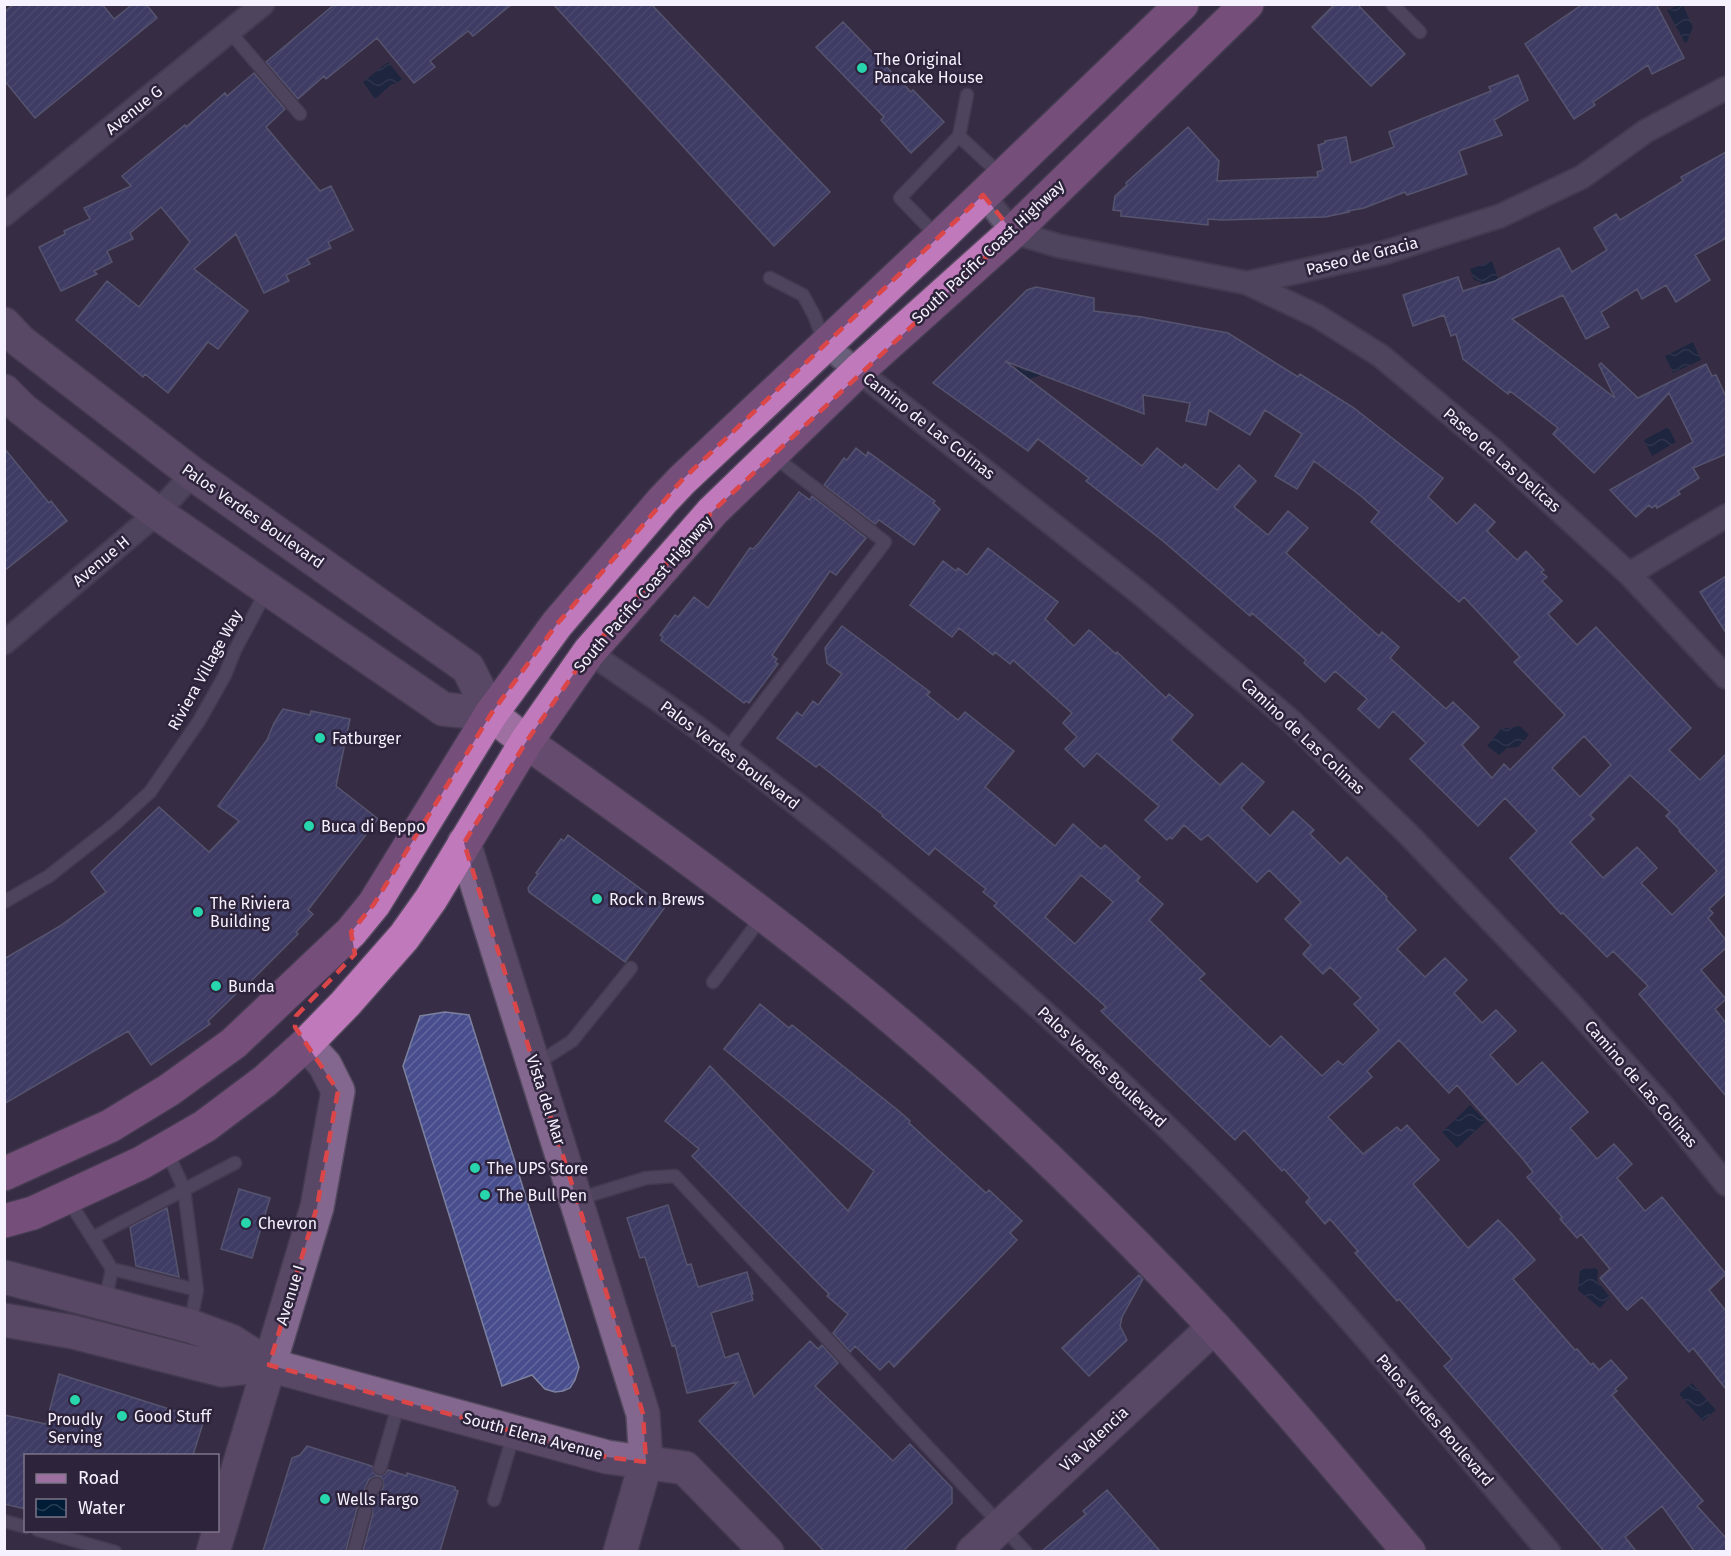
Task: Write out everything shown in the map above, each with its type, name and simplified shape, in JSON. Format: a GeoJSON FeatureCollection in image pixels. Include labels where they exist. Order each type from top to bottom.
{"type":"FeatureCollection","features":[{"type":"Feature","properties":{"kind":"highway","name":"South Pacific Coast Highway"},"geometry":{"type":"LineString","coordinates":[[4,1221],[33,1213],[141,1163],[205,1126],[265,1081],[306,1044],[404,937],[431,899],[526,742],[589,652],[713,511],[858,371],[1013,232],[1247,4]]}},
{"type":"Feature","properties":{"kind":"highway"},"geometry":{"type":"LineString","coordinates":[[4,1174],[111,1126],[169,1090],[234,1043],[351,932],[374,904],[491,714],[557,624],[663,500],[681,480],[993,186],[1170,11]]}},
{"type":"Feature","properties":{"kind":"highway"},"geometry":{"type":"LineString","coordinates":[[306,1044],[295,1027],[296,1016],[355,954],[351,932]]}},
{"type":"Feature","properties":{"kind":"main road","name":"Palos Verdes Boulevard"},"geometry":{"type":"LineString","coordinates":[[491,714],[526,742],[765,914],[872,1001],[969,1086],[1097,1207],[1214,1327],[1410,1551]]}},
{"type":"Feature","properties":{"kind":"street","name":"Avenue G"},"geometry":{"type":"LineString","coordinates":[[4,215],[263,4]]}},
{"type":"Feature","properties":{"kind":"street","name":"Paseo de Gracia"},"geometry":{"type":"LineString","coordinates":[[1013,232],[1059,246],[1247,283],[1383,253],[1500,216],[1582,177],[1646,131],[1726,88]]}},
{"type":"Feature","properties":{"kind":"street"},"geometry":{"type":"LineString","coordinates":[[993,186],[1013,232]]}},
{"type":"Feature","properties":{"kind":"street","name":"Paseo de Las Delicas"},"geometry":{"type":"LineString","coordinates":[[1247,283],[1317,316],[1381,356],[1492,449],[1629,574],[1726,677]]}},
{"type":"Feature","properties":{"kind":"street","name":"Palos Verdes Boulevard"},"geometry":{"type":"LineString","coordinates":[[4,324],[21,341],[193,474],[468,668],[491,714]]}},
{"type":"Feature","properties":{"kind":"street","name":"Camino de Las Colinas"},"geometry":{"type":"LineString","coordinates":[[825,345],[1141,594],[1292,721],[1407,833],[1556,988],[1662,1106],[1726,1184]]}},
{"type":"Feature","properties":{"kind":"street"},"geometry":{"type":"LineString","coordinates":[[4,392],[21,409],[157,513],[443,709],[491,714]]}},
{"type":"Feature","properties":{"kind":"street","name":"Avenue H"},"geometry":{"type":"LineString","coordinates":[[4,643],[157,513],[193,474]]}},
{"type":"Feature","properties":{"kind":"street"},"geometry":{"type":"LineString","coordinates":[[1629,574],[1726,516]]}},
{"type":"Feature","properties":{"kind":"street","name":"Palos Verdes Boulevard"},"geometry":{"type":"LineString","coordinates":[[589,652],[701,730],[920,902],[1173,1133],[1307,1272],[1549,1551]]}},
{"type":"Feature","properties":{"kind":"street","name":"Vista del Mar"},"geometry":{"type":"LineString","coordinates":[[464,843],[644,1414],[646,1462],[620,1551]]}},
{"type":"Feature","properties":{"kind":"street","name":"Avenue I"},"geometry":{"type":"LineString","coordinates":[[219,1531],[316,1207],[338,1091],[325,1065],[306,1044]]}},
{"type":"Feature","properties":{"kind":"street","name":"South Elena Avenue"},"geometry":{"type":"LineString","coordinates":[[4,1277],[190,1326],[231,1341],[269,1365],[607,1457],[685,1468],[767,1551]]}},
{"type":"Feature","properties":{"kind":"street","name":"South Elena Avenue"},"geometry":{"type":"LineString","coordinates":[[4,1320],[73,1332],[222,1370],[269,1365]]}},
{"type":"Feature","properties":{"kind":"street","name":"Via Valencia"},"geometry":{"type":"LineString","coordinates":[[973,1551],[1214,1327]]}},
{"type":"Feature","properties":{"kind":"street","name":"Avenue I"},"geometry":{"type":"LineString","coordinates":[[213,1551],[219,1532]]}},
{"type":"Feature","properties":{"kind":"lane"},"geometry":{"type":"LineString","coordinates":[[1392,4],[1420,32]]}},
{"type":"Feature","properties":{"kind":"lane"},"geometry":{"type":"LineString","coordinates":[[230,32],[300,114]]}},
{"type":"Feature","properties":{"kind":"lane"},"geometry":{"type":"LineString","coordinates":[[939,238],[900,198],[959,136],[967,94]]}},
{"type":"Feature","properties":{"kind":"lane"},"geometry":{"type":"LineString","coordinates":[[959,136],[993,186]]}},
{"type":"Feature","properties":{"kind":"lane"},"geometry":{"type":"LineString","coordinates":[[770,278],[803,295],[814,315],[825,345]]}},
{"type":"Feature","properties":{"kind":"lane"},"geometry":{"type":"LineString","coordinates":[[727,750],[885,542],[771,455]]}},
{"type":"Feature","properties":{"kind":"lane","name":"Riviera Village Way"},"geometry":{"type":"LineString","coordinates":[[4,902],[50,876],[115,824],[150,792],[199,721],[225,675],[234,650],[268,589]]}},
{"type":"Feature","properties":{"kind":"lane"},"geometry":{"type":"LineString","coordinates":[[713,982],[765,914]]}},
{"type":"Feature","properties":{"kind":"lane"},"geometry":{"type":"LineString","coordinates":[[535,1065],[572,1041],[631,968]]}},
{"type":"Feature","properties":{"kind":"lane"},"geometry":{"type":"LineString","coordinates":[[166,1148],[184,1189],[196,1290],[190,1326]]}},
{"type":"Feature","properties":{"kind":"lane"},"geometry":{"type":"LineString","coordinates":[[92,1238],[235,1163]]}},
{"type":"Feature","properties":{"kind":"lane"},"geometry":{"type":"LineString","coordinates":[[577,1200],[646,1178],[675,1176],[1026,1551]]}},
{"type":"Feature","properties":{"kind":"lane"},"geometry":{"type":"LineString","coordinates":[[66,1197],[112,1269],[196,1290]]}},
{"type":"Feature","properties":{"kind":"lane"},"geometry":{"type":"LineString","coordinates":[[105,1304],[112,1269]]}},
{"type":"Feature","properties":{"kind":"lane"},"geometry":{"type":"LineString","coordinates":[[380,1468],[400,1400]]}},
{"type":"Feature","properties":{"kind":"lane"},"geometry":{"type":"LineString","coordinates":[[494,1500],[515,1431]]}},
{"type":"Feature","properties":{"kind":"lane"},"geometry":{"type":"LineString","coordinates":[[354,1551],[365,1512]]}},
{"type":"Feature","properties":{"kind":"lane"},"geometry":{"type":"LineString","coordinates":[[4,1521],[24,1526]]}},
{"type":"Feature","properties":{"kind":"lane"},"geometry":{"type":"LineString","coordinates":[[45,1532],[115,1551]]}},
{"type":"Feature","properties":{"kind":"highlighted area"},"geometry":{"type":"Polygon","coordinates":[[[983,195],[1013,232],[713,511],[589,652],[526,742],[464,843],[627,1358],[643,1414],[646,1462],[607,1457],[269,1365],[317,1207],[338,1091],[295,1027],[296,1016],[355,954],[351,932],[374,904],[491,714],[557,624],[682,480],[983,195]]]}},
{"type":"Feature","properties":{"kind":"water"},"geometry":{"type":"Polygon","coordinates":[[[1683,5],[1693,27],[1685,43],[1667,10],[1683,5]]]}},
{"type":"Feature","properties":{"kind":"water"},"geometry":{"type":"Polygon","coordinates":[[[388,62],[402,79],[392,84],[375,99],[363,82],[388,62]]]}},
{"type":"Feature","properties":{"kind":"water"},"geometry":{"type":"Polygon","coordinates":[[[1492,261],[1507,304],[1482,291],[1481,282],[1474,280],[1470,269],[1492,261]]]}},
{"type":"Feature","properties":{"kind":"water"},"geometry":{"type":"Polygon","coordinates":[[[1693,342],[1701,360],[1673,373],[1665,356],[1693,342]]]}},
{"type":"Feature","properties":{"kind":"water"},"geometry":{"type":"Polygon","coordinates":[[[1018,362],[1043,372],[1039,376],[1026,380],[1017,373],[1018,362]]]}},
{"type":"Feature","properties":{"kind":"water"},"geometry":{"type":"Polygon","coordinates":[[[1668,427],[1676,442],[1652,456],[1644,440],[1668,427]]]}},
{"type":"Feature","properties":{"kind":"water"},"geometry":{"type":"Polygon","coordinates":[[[1520,726],[1529,735],[1518,747],[1507,748],[1499,755],[1487,746],[1501,729],[1520,726]]]}},
{"type":"Feature","properties":{"kind":"water"},"geometry":{"type":"Polygon","coordinates":[[[1470,1105],[1486,1121],[1457,1148],[1442,1132],[1470,1105]]]}},
{"type":"Feature","properties":{"kind":"water"},"geometry":{"type":"Polygon","coordinates":[[[1598,1268],[1597,1281],[1610,1297],[1600,1308],[1578,1290],[1580,1269],[1598,1268]]]}},
{"type":"Feature","properties":{"kind":"water"},"geometry":{"type":"Polygon","coordinates":[[[1692,1383],[1716,1410],[1703,1421],[1679,1394],[1692,1383]]]}},
{"type":"Feature","properties":{"kind":"building"},"geometry":{"type":"Polygon","coordinates":[[[14,4],[102,4],[114,19],[133,4],[146,4],[157,18],[35,118],[4,80],[4,12],[14,4]]]}},
{"type":"Feature","properties":{"kind":"building"},"geometry":{"type":"Polygon","coordinates":[[[335,4],[512,4],[473,36],[468,31],[430,61],[435,67],[414,83],[377,38],[326,79],[324,76],[298,99],[266,62],[335,4]]]}},
{"type":"Feature","properties":{"kind":"building"},"geometry":{"type":"Polygon","coordinates":[[[553,4],[651,4],[830,192],[774,246],[553,4]]]}},
{"type":"Feature","properties":{"kind":"building"},"geometry":{"type":"Polygon","coordinates":[[[1335,4],[1357,4],[1405,54],[1371,86],[1312,27],[1335,4]]]}},
{"type":"Feature","properties":{"kind":"building"},"geometry":{"type":"Polygon","coordinates":[[[1583,4],[1656,4],[1684,58],[1652,74],[1648,65],[1593,102],[1595,105],[1574,119],[1525,44],[1583,4]]]}},
{"type":"Feature","properties":{"kind":"building","name":"The Original Pancake House"},"geometry":{"type":"Polygon","coordinates":[[[843,22],[911,92],[913,90],[944,122],[911,153],[881,120],[884,117],[816,47],[843,22]]]}},
{"type":"Feature","properties":{"kind":"building"},"geometry":{"type":"Polygon","coordinates":[[[254,73],[285,109],[266,127],[320,191],[331,186],[353,230],[328,242],[331,248],[307,259],[310,264],[286,275],[289,281],[264,293],[236,234],[194,269],[248,311],[218,349],[208,342],[168,393],[145,374],[143,377],[76,320],[107,281],[139,307],[190,242],[161,207],[130,233],[133,239],[107,251],[112,262],[94,271],[97,274],[61,291],[39,247],[65,234],[64,231],[90,219],[84,208],[131,186],[122,176],[185,125],[186,127],[225,93],[227,96],[254,73]]]}},
{"type":"Feature","properties":{"kind":"building"},"geometry":{"type":"Polygon","coordinates":[[[1518,75],[1528,100],[1494,120],[1502,135],[1459,151],[1467,174],[1407,195],[1405,192],[1364,208],[1325,217],[1208,219],[1208,225],[1121,216],[1121,211],[1113,210],[1115,196],[1127,185],[1126,183],[1188,127],[1219,161],[1217,181],[1318,177],[1317,172],[1323,170],[1318,145],[1325,141],[1346,137],[1351,163],[1394,147],[1389,132],[1491,91],[1489,87],[1518,75]]]}},
{"type":"Feature","properties":{"kind":"building"},"geometry":{"type":"Polygon","coordinates":[[[1726,152],[1726,238],[1695,255],[1710,280],[1676,302],[1666,285],[1642,299],[1637,289],[1601,312],[1609,327],[1586,339],[1563,295],[1512,319],[1615,398],[1599,365],[1601,363],[1638,398],[1706,364],[1712,376],[1716,375],[1726,397],[1726,454],[1693,468],[1699,478],[1678,491],[1680,494],[1657,508],[1656,505],[1652,508],[1649,505],[1636,517],[1610,490],[1693,442],[1669,393],[1594,473],[1553,434],[1558,428],[1510,391],[1508,394],[1463,359],[1456,334],[1451,336],[1444,315],[1413,326],[1403,295],[1458,277],[1463,291],[1495,281],[1559,248],[1572,272],[1607,250],[1594,228],[1616,214],[1620,220],[1683,181],[1681,177],[1726,152]]]}},
{"type":"Feature","properties":{"kind":"building"},"geometry":{"type":"Polygon","coordinates":[[[1036,287],[1094,298],[1094,311],[1142,317],[1228,333],[1298,377],[1300,374],[1354,408],[1443,478],[1428,497],[1457,524],[1475,504],[1495,522],[1487,531],[1517,560],[1526,551],[1544,570],[1541,572],[1547,577],[1542,581],[1562,601],[1548,614],[1577,645],[1596,627],[1691,728],[1669,750],[1700,780],[1726,754],[1726,893],[1709,909],[1713,913],[1708,918],[1726,940],[1726,948],[1701,970],[1726,999],[1715,1009],[1726,1023],[1726,1096],[1639,994],[1648,986],[1613,951],[1607,957],[1563,913],[1561,914],[1510,858],[1537,831],[1505,798],[1478,826],[1410,759],[1426,743],[1393,711],[1379,728],[1358,709],[1367,699],[1335,671],[1325,682],[1304,663],[1306,660],[1273,631],[1252,613],[1250,616],[1163,541],[1086,481],[1089,478],[1038,439],[1028,451],[933,383],[1027,290],[1036,287]],[[1005,361],[1142,466],[1157,448],[1182,468],[1185,464],[1217,490],[1239,465],[1256,481],[1234,507],[1268,535],[1288,511],[1308,528],[1286,553],[1379,636],[1382,632],[1399,647],[1390,658],[1446,709],[1453,702],[1479,727],[1462,745],[1492,778],[1504,764],[1510,770],[1565,715],[1514,662],[1520,657],[1464,597],[1459,602],[1371,522],[1379,512],[1361,496],[1314,461],[1297,489],[1275,476],[1302,434],[1265,410],[1250,435],[1209,410],[1206,425],[1186,421],[1190,403],[1143,395],[1144,414],[1005,361]],[[1584,736],[1552,768],[1580,797],[1611,765],[1584,736]],[[1630,775],[1590,815],[1594,819],[1570,842],[1603,878],[1637,847],[1657,868],[1641,883],[1672,915],[1717,871],[1666,816],[1670,812],[1630,775]]]}},
{"type":"Feature","properties":{"kind":"building"},"geometry":{"type":"Polygon","coordinates":[[[4,448],[49,503],[51,501],[67,521],[4,571],[4,448]]]}},
{"type":"Feature","properties":{"kind":"building"},"geometry":{"type":"Polygon","coordinates":[[[856,448],[866,456],[868,452],[935,501],[933,503],[940,509],[914,545],[879,520],[875,524],[824,485],[844,458],[847,460],[856,448]]]}},
{"type":"Feature","properties":{"kind":"building"},"geometry":{"type":"Polygon","coordinates":[[[799,492],[810,500],[812,496],[866,538],[836,575],[830,571],[772,655],[777,659],[775,662],[778,664],[749,703],[746,701],[744,703],[661,640],[663,637],[660,635],[675,615],[678,617],[694,597],[708,608],[750,548],[753,549],[759,543],[799,492]]]}},
{"type":"Feature","properties":{"kind":"building"},"geometry":{"type":"Polygon","coordinates":[[[988,548],[1058,602],[1045,619],[1074,646],[1089,630],[1116,654],[1117,652],[1166,698],[1169,694],[1193,715],[1171,740],[1220,785],[1242,763],[1264,782],[1241,808],[1270,836],[1293,811],[1314,830],[1310,834],[1340,864],[1347,857],[1416,930],[1397,949],[1425,977],[1445,958],[1467,980],[1454,993],[1482,1023],[1496,1010],[1516,1031],[1490,1055],[1517,1085],[1542,1062],[1588,1112],[1570,1128],[1597,1159],[1614,1144],[1632,1164],[1617,1178],[1645,1211],[1662,1197],[1726,1274],[1709,1290],[1726,1311],[1726,1389],[1693,1348],[1689,1352],[1642,1297],[1627,1310],[1600,1278],[1610,1269],[1581,1234],[1577,1238],[1560,1219],[1562,1217],[1527,1177],[1533,1172],[1522,1158],[1457,1085],[1449,1093],[1399,1040],[1367,1071],[1372,1077],[1328,1117],[1363,1154],[1397,1127],[1401,1131],[1407,1125],[1439,1160],[1413,1184],[1468,1248],[1498,1220],[1511,1233],[1535,1260],[1513,1279],[1591,1365],[1593,1363],[1599,1370],[1611,1360],[1627,1378],[1612,1395],[1703,1501],[1697,1506],[1726,1538],[1726,1551],[1694,1551],[1662,1506],[1625,1537],[1636,1551],[1604,1551],[1444,1366],[1452,1359],[1355,1253],[1358,1251],[1330,1219],[1325,1224],[1306,1202],[1310,1198],[1284,1169],[1282,1171],[1244,1130],[1235,1140],[1101,1011],[1106,1007],[994,906],[997,903],[983,892],[986,889],[935,848],[929,855],[819,764],[816,767],[777,738],[797,712],[802,716],[813,701],[818,705],[842,674],[827,663],[825,648],[842,626],[930,692],[927,695],[958,720],[965,712],[1014,751],[985,787],[1055,846],[1073,824],[1101,849],[1105,845],[1140,877],[1137,881],[1163,904],[1149,920],[1205,974],[1199,979],[1270,1047],[1281,1036],[1322,1076],[1338,1061],[1343,1065],[1379,1030],[1354,1004],[1361,998],[1330,967],[1323,974],[1303,954],[1311,945],[1285,919],[1301,902],[1269,870],[1257,882],[1208,835],[1201,840],[1184,825],[1172,839],[1170,837],[1167,840],[1145,820],[1159,806],[1097,753],[1084,767],[1065,749],[1077,737],[1063,723],[1072,713],[1013,660],[1010,664],[995,652],[993,655],[959,628],[952,637],[910,605],[943,561],[956,571],[958,568],[967,575],[988,548]],[[1081,875],[1045,917],[1075,944],[1113,902],[1081,875]]]}},
{"type":"Feature","properties":{"kind":"building"},"geometry":{"type":"Polygon","coordinates":[[[1726,576],[1726,633],[1700,592],[1726,576]]]}},
{"type":"Feature","properties":{"kind":"building"},"geometry":{"type":"Polygon","coordinates":[[[283,709],[310,715],[311,711],[350,719],[336,786],[378,819],[308,910],[313,914],[296,932],[298,934],[208,1021],[210,1024],[151,1065],[128,1031],[4,1104],[4,959],[60,926],[106,892],[91,872],[159,807],[209,852],[239,821],[218,806],[267,740],[283,709]]]}},
{"type":"Feature","properties":{"kind":"building","name":"Rock n Brews"},"geometry":{"type":"Polygon","coordinates":[[[568,835],[665,907],[625,962],[529,892],[528,888],[538,874],[536,873],[561,839],[564,841],[568,835]]]}},
{"type":"Feature","properties":{"kind":"building"},"geometry":{"type":"Polygon","coordinates":[[[760,1004],[789,1028],[792,1025],[900,1112],[910,1121],[909,1123],[986,1193],[989,1190],[1022,1221],[1010,1233],[1017,1240],[894,1367],[889,1361],[880,1370],[855,1346],[850,1352],[833,1333],[848,1314],[827,1296],[829,1294],[692,1156],[699,1149],[665,1121],[710,1066],[848,1211],[874,1171],[724,1049],[760,1004]]]}},
{"type":"Feature","properties":{"kind":"building"},"geometry":{"type":"Polygon","coordinates":[[[445,1012],[469,1015],[579,1367],[570,1388],[563,1391],[555,1392],[545,1389],[532,1375],[502,1386],[403,1066],[420,1016],[445,1012]]]}},
{"type":"Feature","properties":{"kind":"building","name":"Chevron"},"geometry":{"type":"Polygon","coordinates":[[[239,1189],[270,1198],[252,1258],[221,1249],[239,1189]]]}},
{"type":"Feature","properties":{"kind":"building"},"geometry":{"type":"Polygon","coordinates":[[[668,1205],[687,1265],[691,1264],[698,1287],[747,1272],[753,1300],[711,1313],[725,1358],[738,1353],[754,1397],[810,1341],[818,1349],[822,1345],[838,1363],[815,1386],[893,1461],[910,1444],[952,1488],[952,1503],[903,1551],[824,1551],[699,1421],[738,1382],[687,1393],[675,1345],[672,1346],[645,1257],[640,1258],[627,1218],[668,1205]]]}},
{"type":"Feature","properties":{"kind":"building"},"geometry":{"type":"Polygon","coordinates":[[[167,1208],[179,1277],[136,1266],[130,1227],[167,1208]]]}},
{"type":"Feature","properties":{"kind":"building"},"geometry":{"type":"Polygon","coordinates":[[[1139,1275],[1143,1279],[1122,1317],[1120,1326],[1127,1340],[1089,1376],[1062,1348],[1139,1275]]]}},
{"type":"Feature","properties":{"kind":"building"},"geometry":{"type":"Polygon","coordinates":[[[59,1374],[204,1420],[193,1454],[24,1454],[24,1509],[4,1504],[4,1415],[46,1424],[59,1374]]]}},
{"type":"Feature","properties":{"kind":"building"},"geometry":{"type":"Polygon","coordinates":[[[307,1446],[372,1466],[374,1473],[378,1476],[385,1474],[388,1470],[455,1487],[458,1491],[440,1551],[363,1551],[373,1513],[371,1506],[367,1503],[357,1508],[346,1551],[263,1551],[292,1458],[300,1455],[307,1446]],[[376,1476],[369,1479],[365,1488],[366,1493],[372,1497],[380,1494],[384,1485],[381,1477],[376,1476]]]}},
{"type":"Feature","properties":{"kind":"building"},"geometry":{"type":"Polygon","coordinates":[[[1107,1490],[1160,1551],[1042,1551],[1086,1514],[1083,1511],[1107,1490]]]}},
{"type":"Feature","properties":{"kind":"place","name":"The Original Pancake House"},"geometry":{"type":"Point","coordinates":[862,68]}},
{"type":"Feature","properties":{"kind":"place","name":"Fatburger"},"geometry":{"type":"Point","coordinates":[320,738]}},
{"type":"Feature","properties":{"kind":"place","name":"Buca di Beppo"},"geometry":{"type":"Point","coordinates":[309,826]}},
{"type":"Feature","properties":{"kind":"place","name":"Rock n Brews"},"geometry":{"type":"Point","coordinates":[597,899]}},
{"type":"Feature","properties":{"kind":"place","name":"The Riviera Building"},"geometry":{"type":"Point","coordinates":[198,912]}},
{"type":"Feature","properties":{"kind":"place","name":"Bunda"},"geometry":{"type":"Point","coordinates":[216,986]}},
{"type":"Feature","properties":{"kind":"place","name":"The UPS Store"},"geometry":{"type":"Point","coordinates":[475,1168]}},
{"type":"Feature","properties":{"kind":"place","name":"The Bull Pen"},"geometry":{"type":"Point","coordinates":[485,1195]}},
{"type":"Feature","properties":{"kind":"place","name":"Chevron"},"geometry":{"type":"Point","coordinates":[246,1223]}},
{"type":"Feature","properties":{"kind":"place","name":"Proudly Serving"},"geometry":{"type":"Point","coordinates":[75,1400]}},
{"type":"Feature","properties":{"kind":"place","name":"Good Stuff"},"geometry":{"type":"Point","coordinates":[122,1416]}},
{"type":"Feature","properties":{"kind":"place","name":"Wells Fargo"},"geometry":{"type":"Point","coordinates":[325,1499]}}]}
